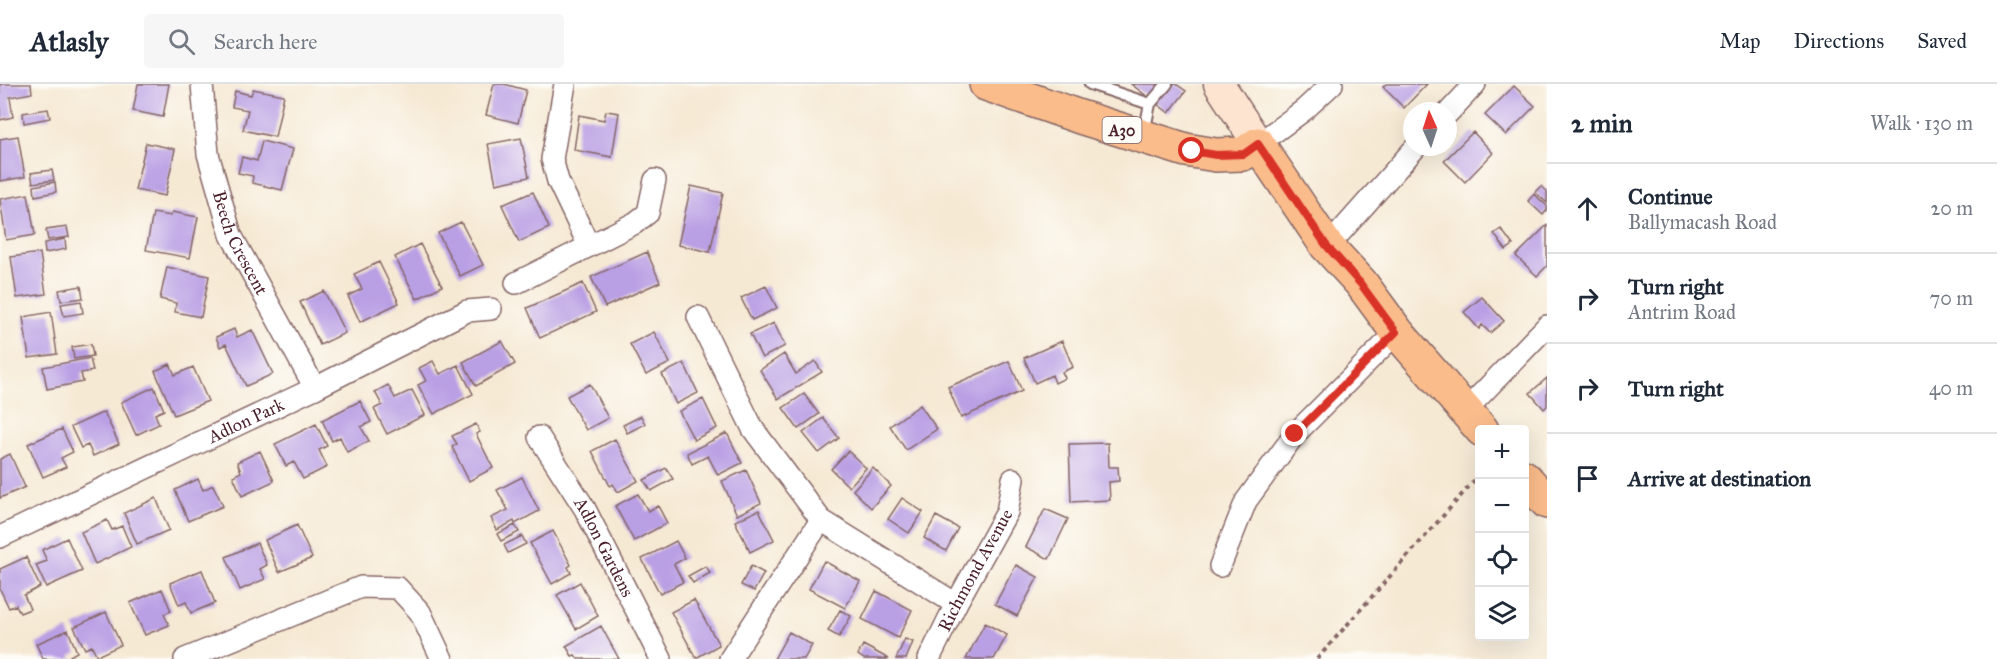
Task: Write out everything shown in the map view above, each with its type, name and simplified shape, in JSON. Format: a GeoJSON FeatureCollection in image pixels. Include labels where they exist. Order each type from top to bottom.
{"type":"FeatureCollection","features":[{"type":"Feature","properties":{"kind":"main road"},"geometry":{"type":"LineString","coordinates":[[1219,84],[1326,245],[1360,283],[1396,332],[1474,420]]}},
{"type":"Feature","properties":{"kind":"main road","name":"A30"},"geometry":{"type":"LineString","coordinates":[[1005,87],[1080,117],[1186,150],[1216,155],[1244,154],[1258,144]]}},
{"type":"Feature","properties":{"kind":"main road"},"geometry":{"type":"LineString","coordinates":[[1526,479],[1547,502]]}},
{"type":"Feature","properties":{"kind":"street","name":"Beech Crescent"},"geometry":{"type":"LineString","coordinates":[[202,84],[208,154],[231,235],[315,388]]}},
{"type":"Feature","properties":{"kind":"street"},"geometry":{"type":"LineString","coordinates":[[565,84],[552,159],[558,181],[589,246]]}},
{"type":"Feature","properties":{"kind":"street"},"geometry":{"type":"LineString","coordinates":[[1258,144],[1304,110],[1332,84]]}},
{"type":"Feature","properties":{"kind":"street"},"geometry":{"type":"LineString","coordinates":[[1457,103],[1475,84]]}},
{"type":"Feature","properties":{"kind":"street"},"geometry":{"type":"LineString","coordinates":[[1326,245],[1338,235],[1408,156]]}},
{"type":"Feature","properties":{"kind":"street"},"geometry":{"type":"LineString","coordinates":[[516,283],[635,223],[648,213],[655,180]]}},
{"type":"Feature","properties":{"kind":"street","name":"Adlon Park"},"geometry":{"type":"LineString","coordinates":[[0,537],[315,388],[467,311],[491,309]]}},
{"type":"Feature","properties":{"kind":"street"},"geometry":{"type":"LineString","coordinates":[[698,316],[753,429],[821,520],[956,604]]}},
{"type":"Feature","properties":{"kind":"street"},"geometry":{"type":"LineString","coordinates":[[1474,420],[1547,326]]}},
{"type":"Feature","properties":{"kind":"street"},"geometry":{"type":"LineString","coordinates":[[1220,566],[1246,501],[1295,434],[1396,332]]}},
{"type":"Feature","properties":{"kind":"street","name":"Adlon Gardens"},"geometry":{"type":"LineString","coordinates":[[539,437],[585,509],[661,659]]}},
{"type":"Feature","properties":{"kind":"street","name":"Richmond Avenue"},"geometry":{"type":"LineString","coordinates":[[929,659],[956,604],[1007,512],[1013,479]]}},
{"type":"Feature","properties":{"kind":"street"},"geometry":{"type":"LineString","coordinates":[[730,659],[821,520]]}},
{"type":"Feature","properties":{"kind":"street"},"geometry":{"type":"LineString","coordinates":[[185,659],[361,587],[370,587],[398,588],[420,612],[442,659]]}},
{"type":"Feature","properties":{"kind":"lane"},"geometry":{"type":"LineString","coordinates":[[1090,84],[1150,104]]}},
{"type":"Feature","properties":{"kind":"lane"},"geometry":{"type":"LineString","coordinates":[[1143,136],[1150,104],[1167,84]]}},
{"type":"Feature","properties":{"kind":"path"},"geometry":{"type":"LineString","coordinates":[[1317,659],[1475,479]]}},
{"type":"Feature","properties":{"kind":"building"},"geometry":{"type":"Polygon","coordinates":[[[0,84],[31,84],[32,93],[10,97],[13,117],[0,120],[0,84]]]}},
{"type":"Feature","properties":{"kind":"building"},"geometry":{"type":"Polygon","coordinates":[[[138,84],[169,84],[163,117],[133,111],[138,84]]]}},
{"type":"Feature","properties":{"kind":"building"},"geometry":{"type":"Polygon","coordinates":[[[494,84],[504,84],[526,90],[518,123],[486,115],[494,84]]]}},
{"type":"Feature","properties":{"kind":"building"},"geometry":{"type":"Polygon","coordinates":[[[1131,84],[1176,84],[1186,91],[1169,113],[1131,84]]]}},
{"type":"Feature","properties":{"kind":"building"},"geometry":{"type":"Polygon","coordinates":[[[1386,84],[1427,84],[1410,102],[1403,102],[1403,107],[1383,87],[1386,84]]]}},
{"type":"Feature","properties":{"kind":"building"},"geometry":{"type":"Polygon","coordinates":[[[1514,86],[1535,106],[1506,135],[1485,115],[1514,86]]]}},
{"type":"Feature","properties":{"kind":"building"},"geometry":{"type":"Polygon","coordinates":[[[253,89],[284,95],[275,137],[243,130],[248,110],[232,107],[235,91],[251,95],[253,89]]]}},
{"type":"Feature","properties":{"kind":"building"},"geometry":{"type":"Polygon","coordinates":[[[48,109],[50,118],[24,123],[23,113],[48,109]]]}},
{"type":"Feature","properties":{"kind":"building"},"geometry":{"type":"Polygon","coordinates":[[[606,111],[619,113],[612,157],[574,150],[579,115],[604,120],[606,111]]]}},
{"type":"Feature","properties":{"kind":"building"},"geometry":{"type":"Polygon","coordinates":[[[1473,132],[1493,153],[1465,182],[1444,161],[1449,156],[1457,156],[1457,148],[1473,132]]]}},
{"type":"Feature","properties":{"kind":"building"},"geometry":{"type":"Polygon","coordinates":[[[18,136],[25,177],[0,181],[0,139],[18,136]]]}},
{"type":"Feature","properties":{"kind":"building"},"geometry":{"type":"Polygon","coordinates":[[[521,138],[529,177],[496,184],[488,144],[521,138]]]}},
{"type":"Feature","properties":{"kind":"building"},"geometry":{"type":"Polygon","coordinates":[[[262,141],[293,149],[282,190],[252,183],[253,176],[238,173],[242,157],[257,161],[262,141]]]}},
{"type":"Feature","properties":{"kind":"building"},"geometry":{"type":"Polygon","coordinates":[[[146,143],[175,149],[165,196],[135,190],[146,143]]]}},
{"type":"Feature","properties":{"kind":"building"},"geometry":{"type":"Polygon","coordinates":[[[52,170],[54,180],[33,183],[31,173],[52,170]]]}},
{"type":"Feature","properties":{"kind":"building"},"geometry":{"type":"Polygon","coordinates":[[[55,182],[56,192],[35,196],[34,186],[55,182]]]}},
{"type":"Feature","properties":{"kind":"building"},"geometry":{"type":"Polygon","coordinates":[[[691,186],[723,193],[710,252],[678,245],[691,186]]]}},
{"type":"Feature","properties":{"kind":"building"},"geometry":{"type":"Polygon","coordinates":[[[1541,186],[1547,191],[1547,203],[1535,192],[1541,186]]]}},
{"type":"Feature","properties":{"kind":"building"},"geometry":{"type":"Polygon","coordinates":[[[533,192],[549,228],[519,242],[502,205],[533,192]]]}},
{"type":"Feature","properties":{"kind":"building"},"geometry":{"type":"Polygon","coordinates":[[[28,194],[35,235],[6,240],[0,199],[28,194]]]}},
{"type":"Feature","properties":{"kind":"building"},"geometry":{"type":"Polygon","coordinates":[[[1534,194],[1547,206],[1543,215],[1528,201],[1534,194]]]}},
{"type":"Feature","properties":{"kind":"building"},"geometry":{"type":"Polygon","coordinates":[[[172,212],[198,217],[190,258],[146,250],[153,213],[171,216],[172,212]]]}},
{"type":"Feature","properties":{"kind":"building"},"geometry":{"type":"Polygon","coordinates":[[[461,222],[483,265],[460,276],[438,233],[461,222]]]}},
{"type":"Feature","properties":{"kind":"building"},"geometry":{"type":"Polygon","coordinates":[[[1547,225],[1547,266],[1537,276],[1516,256],[1547,225]]]}},
{"type":"Feature","properties":{"kind":"building"},"geometry":{"type":"Polygon","coordinates":[[[67,227],[69,237],[48,240],[46,230],[67,227]]]}},
{"type":"Feature","properties":{"kind":"building"},"geometry":{"type":"Polygon","coordinates":[[[1501,229],[1513,245],[1506,250],[1494,234],[1501,229]]]}},
{"type":"Feature","properties":{"kind":"building"},"geometry":{"type":"Polygon","coordinates":[[[65,239],[66,249],[45,253],[44,243],[65,239]]]}},
{"type":"Feature","properties":{"kind":"building"},"geometry":{"type":"Polygon","coordinates":[[[420,244],[442,286],[417,299],[395,257],[420,244]]]}},
{"type":"Feature","properties":{"kind":"building"},"geometry":{"type":"Polygon","coordinates":[[[647,252],[660,282],[605,307],[591,277],[647,252]]]}},
{"type":"Feature","properties":{"kind":"building"},"geometry":{"type":"Polygon","coordinates":[[[40,253],[46,294],[17,298],[11,257],[40,253]]]}},
{"type":"Feature","properties":{"kind":"building"},"geometry":{"type":"Polygon","coordinates":[[[379,262],[399,303],[360,322],[348,296],[362,289],[354,274],[379,262]]]}},
{"type":"Feature","properties":{"kind":"building"},"geometry":{"type":"Polygon","coordinates":[[[167,267],[209,276],[201,317],[175,312],[176,303],[160,299],[167,267]]]}},
{"type":"Feature","properties":{"kind":"building"},"geometry":{"type":"Polygon","coordinates":[[[583,283],[596,312],[540,338],[527,308],[583,283]]]}},
{"type":"Feature","properties":{"kind":"building"},"geometry":{"type":"Polygon","coordinates":[[[81,286],[83,298],[61,301],[59,290],[81,286]]]}},
{"type":"Feature","properties":{"kind":"building"},"geometry":{"type":"Polygon","coordinates":[[[766,286],[777,308],[752,320],[741,298],[766,286]]]}},
{"type":"Feature","properties":{"kind":"building"},"geometry":{"type":"Polygon","coordinates":[[[324,291],[345,333],[320,345],[300,302],[324,291]]]}},
{"type":"Feature","properties":{"kind":"building"},"geometry":{"type":"Polygon","coordinates":[[[1482,297],[1504,321],[1490,333],[1482,325],[1479,329],[1464,312],[1482,297]]]}},
{"type":"Feature","properties":{"kind":"building"},"geometry":{"type":"Polygon","coordinates":[[[81,301],[83,313],[64,316],[61,304],[81,301]]]}},
{"type":"Feature","properties":{"kind":"building"},"geometry":{"type":"Polygon","coordinates":[[[51,312],[57,354],[29,358],[23,317],[51,312]]]}},
{"type":"Feature","properties":{"kind":"building"},"geometry":{"type":"Polygon","coordinates":[[[774,323],[785,346],[762,358],[750,334],[774,323]]]}},
{"type":"Feature","properties":{"kind":"building"},"geometry":{"type":"Polygon","coordinates":[[[234,329],[237,337],[252,330],[273,374],[246,386],[226,344],[220,347],[216,337],[234,329]]]}},
{"type":"Feature","properties":{"kind":"building"},"geometry":{"type":"Polygon","coordinates":[[[654,332],[670,363],[646,375],[630,344],[654,332]]]}},
{"type":"Feature","properties":{"kind":"building"},"geometry":{"type":"Polygon","coordinates":[[[502,341],[515,364],[476,386],[463,362],[502,341]]]}},
{"type":"Feature","properties":{"kind":"building"},"geometry":{"type":"Polygon","coordinates":[[[1062,341],[1073,367],[1062,372],[1065,378],[1055,383],[1052,375],[1035,383],[1024,358],[1062,341]]]}},
{"type":"Feature","properties":{"kind":"building"},"geometry":{"type":"Polygon","coordinates":[[[91,344],[93,356],[74,359],[72,347],[91,344]]]}},
{"type":"Feature","properties":{"kind":"building"},"geometry":{"type":"Polygon","coordinates":[[[784,354],[796,374],[815,361],[822,372],[778,399],[760,370],[784,354]]]}},
{"type":"Feature","properties":{"kind":"building"},"geometry":{"type":"Polygon","coordinates":[[[90,358],[93,371],[81,373],[83,382],[47,389],[43,367],[90,358]]]}},
{"type":"Feature","properties":{"kind":"building"},"geometry":{"type":"Polygon","coordinates":[[[433,361],[440,374],[458,365],[473,394],[434,414],[418,385],[426,381],[419,368],[433,361]]]}},
{"type":"Feature","properties":{"kind":"building"},"geometry":{"type":"Polygon","coordinates":[[[1009,361],[1022,391],[961,418],[948,387],[1009,361]]]}},
{"type":"Feature","properties":{"kind":"building"},"geometry":{"type":"Polygon","coordinates":[[[684,363],[698,393],[676,404],[662,374],[684,363]]]}},
{"type":"Feature","properties":{"kind":"building"},"geometry":{"type":"Polygon","coordinates":[[[170,364],[175,375],[193,367],[208,401],[174,415],[155,371],[170,364]]]}},
{"type":"Feature","properties":{"kind":"building"},"geometry":{"type":"Polygon","coordinates":[[[1547,378],[1547,406],[1544,409],[1530,393],[1547,378]]]}},
{"type":"Feature","properties":{"kind":"building"},"geometry":{"type":"Polygon","coordinates":[[[590,384],[608,418],[586,430],[567,396],[590,384]]]}},
{"type":"Feature","properties":{"kind":"building"},"geometry":{"type":"Polygon","coordinates":[[[388,385],[395,398],[412,390],[425,415],[387,434],[374,409],[382,405],[375,392],[388,385]]]}},
{"type":"Feature","properties":{"kind":"building"},"geometry":{"type":"Polygon","coordinates":[[[154,387],[164,410],[155,414],[159,424],[136,435],[121,402],[154,387]]]}},
{"type":"Feature","properties":{"kind":"building"},"geometry":{"type":"Polygon","coordinates":[[[804,394],[819,414],[798,429],[783,408],[804,394]]]}},
{"type":"Feature","properties":{"kind":"building"},"geometry":{"type":"Polygon","coordinates":[[[703,399],[717,428],[694,440],[679,411],[703,399]]]}},
{"type":"Feature","properties":{"kind":"building"},"geometry":{"type":"Polygon","coordinates":[[[360,401],[371,422],[361,427],[369,441],[347,452],[340,437],[332,441],[322,420],[360,401]]]}},
{"type":"Feature","properties":{"kind":"building"},"geometry":{"type":"Polygon","coordinates":[[[920,405],[937,429],[906,450],[890,426],[920,405]]]}},
{"type":"Feature","properties":{"kind":"building"},"geometry":{"type":"Polygon","coordinates":[[[104,412],[119,444],[93,456],[88,445],[81,448],[71,427],[104,412]]]}},
{"type":"Feature","properties":{"kind":"building"},"geometry":{"type":"Polygon","coordinates":[[[641,416],[645,424],[627,433],[623,425],[641,416]]]}},
{"type":"Feature","properties":{"kind":"building"},"geometry":{"type":"Polygon","coordinates":[[[823,418],[839,438],[819,453],[803,433],[823,418]]]}},
{"type":"Feature","properties":{"kind":"building"},"geometry":{"type":"Polygon","coordinates":[[[316,424],[327,446],[319,450],[327,467],[303,479],[294,462],[286,466],[275,444],[316,424]]]}},
{"type":"Feature","properties":{"kind":"building"},"geometry":{"type":"Polygon","coordinates":[[[476,424],[480,432],[476,434],[493,468],[469,481],[452,447],[457,444],[452,436],[476,424]]]}},
{"type":"Feature","properties":{"kind":"building"},"geometry":{"type":"Polygon","coordinates":[[[62,429],[73,452],[61,458],[66,467],[43,477],[28,444],[62,429]]]}},
{"type":"Feature","properties":{"kind":"building"},"geometry":{"type":"Polygon","coordinates":[[[727,433],[742,463],[718,475],[708,456],[692,464],[687,453],[727,433]]]}},
{"type":"Feature","properties":{"kind":"building"},"geometry":{"type":"Polygon","coordinates":[[[615,439],[638,481],[618,492],[613,484],[610,486],[592,451],[615,439]]]}},
{"type":"Feature","properties":{"kind":"building"},"geometry":{"type":"Polygon","coordinates":[[[1108,443],[1109,467],[1118,467],[1119,481],[1109,482],[1110,500],[1071,502],[1069,444],[1108,443]]]}},
{"type":"Feature","properties":{"kind":"building"},"geometry":{"type":"Polygon","coordinates":[[[260,451],[274,481],[242,496],[233,476],[241,472],[237,462],[260,451]]]}},
{"type":"Feature","properties":{"kind":"building"},"geometry":{"type":"Polygon","coordinates":[[[848,451],[866,468],[849,487],[831,469],[848,451]]]}},
{"type":"Feature","properties":{"kind":"building"},"geometry":{"type":"Polygon","coordinates":[[[10,454],[25,487],[0,498],[0,459],[10,454]]]}},
{"type":"Feature","properties":{"kind":"building"},"geometry":{"type":"Polygon","coordinates":[[[666,468],[673,479],[651,491],[644,480],[666,468]]]}},
{"type":"Feature","properties":{"kind":"building"},"geometry":{"type":"Polygon","coordinates":[[[873,468],[891,486],[871,508],[853,490],[873,468]]]}},
{"type":"Feature","properties":{"kind":"building"},"geometry":{"type":"Polygon","coordinates":[[[746,470],[761,503],[737,515],[722,481],[746,470]]]}},
{"type":"Feature","properties":{"kind":"building"},"geometry":{"type":"Polygon","coordinates":[[[522,477],[539,511],[515,524],[514,521],[497,530],[491,518],[508,510],[497,490],[522,477]]]}},
{"type":"Feature","properties":{"kind":"building"},"geometry":{"type":"Polygon","coordinates":[[[198,479],[203,490],[213,485],[223,506],[188,521],[175,490],[198,479]]]}},
{"type":"Feature","properties":{"kind":"building"},"geometry":{"type":"Polygon","coordinates":[[[638,494],[648,511],[658,506],[667,523],[634,541],[615,506],[638,494]]]}},
{"type":"Feature","properties":{"kind":"building"},"geometry":{"type":"Polygon","coordinates":[[[156,498],[169,530],[137,544],[124,513],[156,498]]]}},
{"type":"Feature","properties":{"kind":"building"},"geometry":{"type":"Polygon","coordinates":[[[902,498],[923,512],[909,533],[888,519],[902,498]]]}},
{"type":"Feature","properties":{"kind":"building"},"geometry":{"type":"Polygon","coordinates":[[[1045,509],[1068,519],[1049,559],[1026,547],[1045,509]]]}},
{"type":"Feature","properties":{"kind":"building"},"geometry":{"type":"Polygon","coordinates":[[[759,510],[774,540],[750,552],[735,521],[759,510]]]}},
{"type":"Feature","properties":{"kind":"building"},"geometry":{"type":"Polygon","coordinates":[[[936,516],[958,528],[946,551],[924,538],[936,516]]]}},
{"type":"Feature","properties":{"kind":"building"},"geometry":{"type":"Polygon","coordinates":[[[107,520],[112,530],[122,526],[131,547],[95,564],[81,532],[107,520]]]}},
{"type":"Feature","properties":{"kind":"building"},"geometry":{"type":"Polygon","coordinates":[[[297,525],[312,558],[279,572],[265,540],[297,525]]]}},
{"type":"Feature","properties":{"kind":"building"},"geometry":{"type":"Polygon","coordinates":[[[515,525],[519,532],[501,541],[497,534],[515,525]]]}},
{"type":"Feature","properties":{"kind":"building"},"geometry":{"type":"Polygon","coordinates":[[[553,531],[571,565],[568,567],[571,573],[552,584],[530,543],[553,531]]]}},
{"type":"Feature","properties":{"kind":"building"},"geometry":{"type":"Polygon","coordinates":[[[522,536],[526,544],[508,553],[504,545],[522,536]]]}},
{"type":"Feature","properties":{"kind":"building"},"geometry":{"type":"Polygon","coordinates":[[[67,538],[82,571],[46,587],[36,565],[47,561],[42,550],[67,538]]]}},
{"type":"Feature","properties":{"kind":"building"},"geometry":{"type":"Polygon","coordinates":[[[676,541],[685,558],[674,564],[683,582],[660,594],[642,559],[676,541]]]}},
{"type":"Feature","properties":{"kind":"building"},"geometry":{"type":"Polygon","coordinates":[[[257,543],[267,565],[260,569],[265,579],[240,590],[226,557],[257,543]]]}},
{"type":"Feature","properties":{"kind":"building"},"geometry":{"type":"Polygon","coordinates":[[[26,557],[40,587],[24,595],[30,609],[20,613],[16,605],[9,608],[0,589],[0,569],[26,557]]]}},
{"type":"Feature","properties":{"kind":"building"},"geometry":{"type":"Polygon","coordinates":[[[824,561],[860,581],[845,608],[809,589],[824,561]]]}},
{"type":"Feature","properties":{"kind":"building"},"geometry":{"type":"Polygon","coordinates":[[[1016,565],[1038,577],[1017,616],[995,604],[1016,565]]]}},
{"type":"Feature","properties":{"kind":"building"},"geometry":{"type":"Polygon","coordinates":[[[706,566],[710,573],[693,583],[688,576],[706,566]]]}},
{"type":"Feature","properties":{"kind":"building"},"geometry":{"type":"Polygon","coordinates":[[[751,566],[764,573],[754,591],[741,585],[751,566]]]}},
{"type":"Feature","properties":{"kind":"building"},"geometry":{"type":"Polygon","coordinates":[[[202,570],[215,603],[191,613],[186,602],[179,605],[170,583],[202,570]]]}},
{"type":"Feature","properties":{"kind":"building"},"geometry":{"type":"Polygon","coordinates":[[[580,582],[598,616],[576,629],[557,595],[580,582]]]}},
{"type":"Feature","properties":{"kind":"building"},"geometry":{"type":"Polygon","coordinates":[[[162,589],[171,611],[164,614],[169,625],[145,635],[130,603],[162,589]]]}},
{"type":"Feature","properties":{"kind":"building"},"geometry":{"type":"Polygon","coordinates":[[[876,591],[912,610],[898,638],[862,619],[876,591]]]}},
{"type":"Feature","properties":{"kind":"building"},"geometry":{"type":"Polygon","coordinates":[[[694,600],[719,645],[696,658],[671,612],[694,600]]]}},
{"type":"Feature","properties":{"kind":"building"},"geometry":{"type":"Polygon","coordinates":[[[840,610],[851,616],[839,637],[828,631],[840,610]]]}},
{"type":"Feature","properties":{"kind":"building"},"geometry":{"type":"Polygon","coordinates":[[[106,612],[121,645],[97,656],[92,646],[85,649],[74,627],[106,612]]]}},
{"type":"Feature","properties":{"kind":"building"},"geometry":{"type":"Polygon","coordinates":[[[985,623],[1007,635],[994,659],[966,659],[985,623]]]}},
{"type":"Feature","properties":{"kind":"building"},"geometry":{"type":"Polygon","coordinates":[[[601,626],[619,659],[578,659],[575,655],[572,656],[566,646],[601,626]]]}},
{"type":"Feature","properties":{"kind":"building"},"geometry":{"type":"Polygon","coordinates":[[[68,630],[77,652],[70,656],[72,659],[43,659],[36,644],[68,630]]]}},
{"type":"Feature","properties":{"kind":"building"},"geometry":{"type":"Polygon","coordinates":[[[789,632],[812,645],[804,659],[774,659],[789,632]]]}},
{"type":"Feature","properties":{"kind":"building"},"geometry":{"type":"Polygon","coordinates":[[[905,639],[913,642],[906,659],[896,659],[905,639]]]}},
{"type":"Feature","properties":{"kind":"building"},"geometry":{"type":"Polygon","coordinates":[[[863,645],[889,659],[864,659],[858,655],[863,645]]]}},
{"type":"Feature","properties":{"kind":"route"},"geometry":{"type":"LineString","coordinates":[[1192,151],[1216,155],[1244,154],[1258,144],[1326,245],[1360,283],[1396,332],[1295,434]]}}]}
